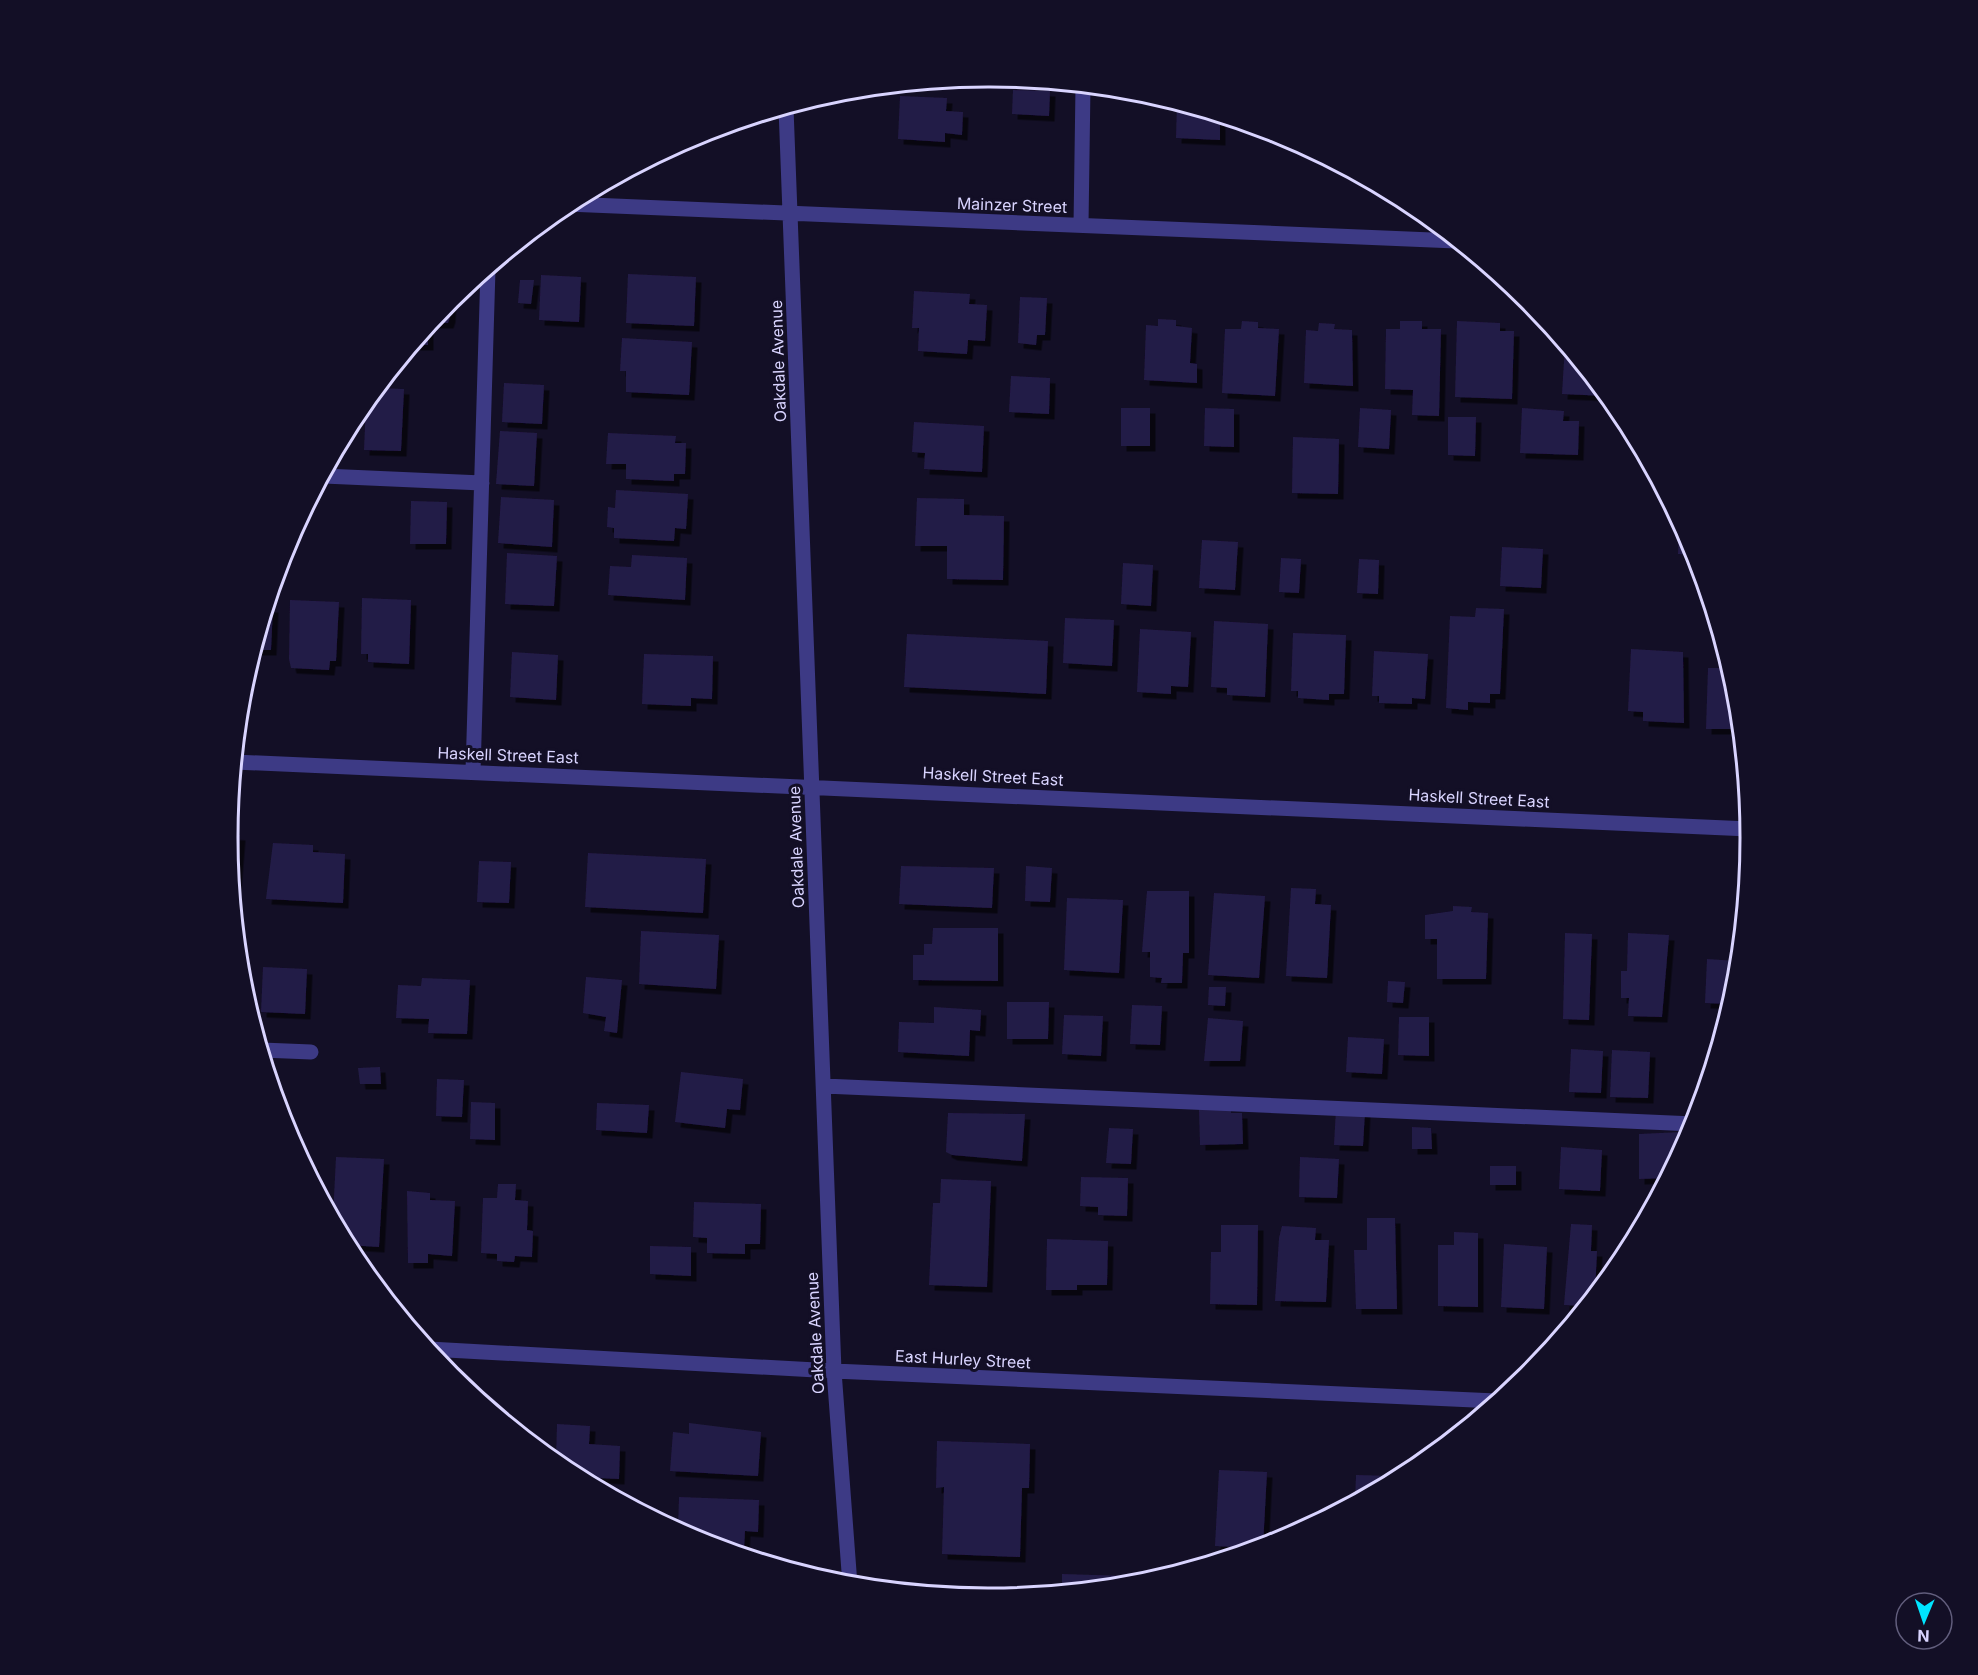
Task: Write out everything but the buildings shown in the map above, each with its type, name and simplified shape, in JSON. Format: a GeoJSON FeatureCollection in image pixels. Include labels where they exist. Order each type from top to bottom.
{"type":"FeatureCollection","features":[{"type":"Feature","properties":{"kind":"street"},"geometry":{"type":"LineString","coordinates":[[1081,225],[1083,93]]}},
{"type":"Feature","properties":{"kind":"street","name":"Oakdale Avenue"},"geometry":{"type":"LineString","coordinates":[[786,116],[834,1371],[849,1575]]}},
{"type":"Feature","properties":{"kind":"street","name":"Mainzer Street"},"geometry":{"type":"LineString","coordinates":[[586,205],[1444,240]]}},
{"type":"Feature","properties":{"kind":"street"},"geometry":{"type":"LineString","coordinates":[[473,772],[488,279]]}},
{"type":"Feature","properties":{"kind":"street"},"geometry":{"type":"LineString","coordinates":[[332,476],[482,483]]}},
{"type":"Feature","properties":{"kind":"street","name":"Haskell Street East"},"geometry":{"type":"LineString","coordinates":[[243,762],[1740,829]]}},
{"type":"Feature","properties":{"kind":"street"},"geometry":{"type":"LineString","coordinates":[[269,1050],[310,1052]]}},
{"type":"Feature","properties":{"kind":"street"},"geometry":{"type":"LineString","coordinates":[[824,1086],[1683,1124]]}},
{"type":"Feature","properties":{"kind":"street","name":"East Hurley Street"},"geometry":{"type":"LineString","coordinates":[[441,1350],[834,1371],[1486,1401]]}}]}
